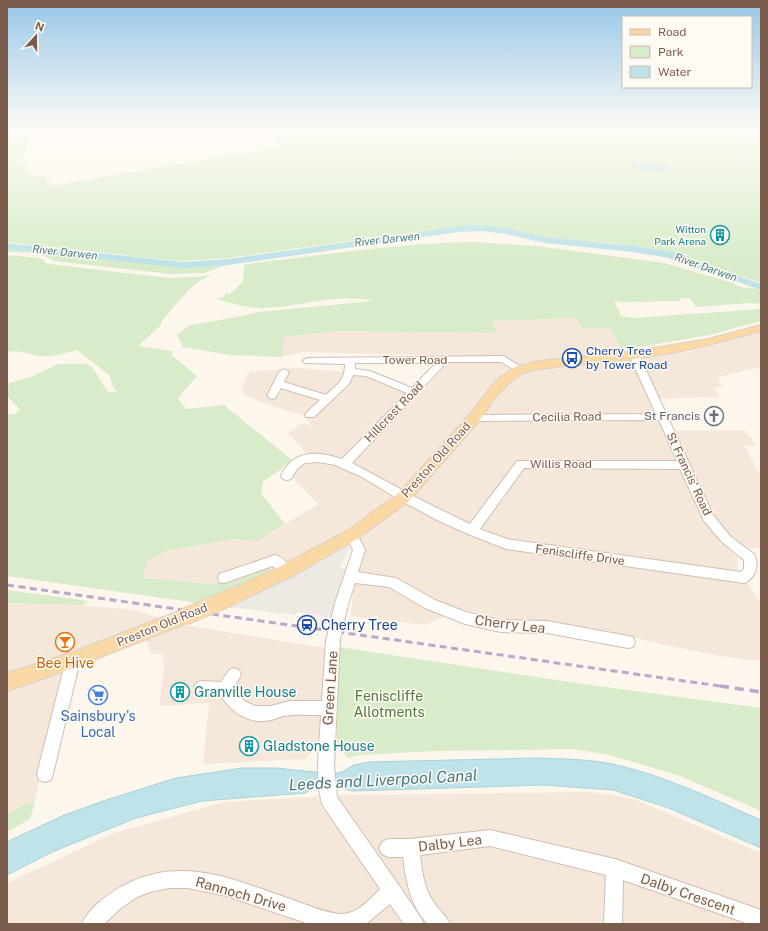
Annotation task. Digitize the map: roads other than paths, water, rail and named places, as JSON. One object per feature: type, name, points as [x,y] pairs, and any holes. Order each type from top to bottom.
[{"type":"main road","name":"Preston Old Road","points":[[7,682],[73,660],[234,596],[287,571],[352,535],[404,497],[474,418],[494,391],[506,379],[519,370],[538,365],[634,355],[709,342],[761,328]]},
{"type":"street","name":"St Francis' Road","points":[[634,355],[708,518],[727,540],[750,558]]},
{"type":"street","name":"Tower Road","points":[[308,361],[504,359],[519,370]]},
{"type":"street","points":[[310,415],[346,382],[350,372],[350,360]]},
{"type":"street","name":"Hillcrest Road","points":[[344,464],[444,360]]},
{"type":"street","points":[[272,396],[284,372]]},
{"type":"street","points":[[350,372],[367,373],[413,392]]},
{"type":"street","points":[[279,384],[290,386],[328,399]]},
{"type":"street","name":"Cecilia Road","points":[[474,418],[661,417]]},
{"type":"street","name":"Feniscliffe Drive","points":[[287,476],[290,468],[302,459],[324,459],[344,464],[372,478],[404,497],[472,531],[506,544],[744,578],[750,570],[750,558]]},
{"type":"street","name":"Willis Road","points":[[472,531],[521,464],[684,465]]},
{"type":"street","name":"Green Lane","points":[[352,535],[359,550],[352,577],[341,606],[333,640],[327,758],[327,794],[329,800],[392,890]]},
{"type":"street","points":[[224,578],[275,560],[287,571]]},
{"type":"street","name":"Cherry Lea","points":[[352,577],[391,582],[430,604],[465,618],[502,626],[547,628],[628,642]]},
{"type":"street","points":[[45,774],[73,660]]},
{"type":"street","points":[[225,689],[234,675]]},
{"type":"street","points":[[201,688],[225,689],[239,707],[250,712],[261,714],[289,709],[329,708]]},
{"type":"street","name":"Dalby Lea","points":[[388,848],[410,848],[490,838]]},
{"type":"street","name":"Dalby Crescent","points":[[490,838],[615,868],[761,919]]},
{"type":"street","name":"Dalby Lea","points":[[410,848],[417,891],[430,915],[441,924]]},
{"type":"street","points":[[613,924],[615,868]]},
{"type":"street","name":"Rannoch Drive","points":[[91,924],[110,906],[130,891],[158,881],[194,879],[216,884],[317,920],[343,923],[357,918],[372,909],[392,890]]},
{"type":"street","points":[[392,890],[415,924]]},
{"type":"water","name":"Leeds and Liverpool Canal","points":[[537,758],[607,763],[627,767],[686,787],[761,820],[761,848],[666,807],[613,790],[544,785],[352,791],[340,788],[322,787],[305,793],[202,801],[136,818],[52,852],[7,875],[7,842],[62,816],[103,801],[176,778],[242,768],[277,768],[332,774],[342,772],[354,765],[369,762]]},
{"type":"waterway","name":"River Darwen","points":[[7,246],[182,265],[228,262],[459,229],[482,228],[506,231],[545,240],[633,249],[671,255],[761,287]]},
{"type":"railway","points":[[7,585],[722,686]]},
{"type":"railway","points":[[722,686],[727,687]]},
{"type":"railway","points":[[722,686],[761,692]]},
{"type":"place","name":"Witton Park Arena","points":[[720,235]]},
{"type":"place","name":"Cherry Tree by Tower Road","points":[[572,358]]},
{"type":"place","name":"St Francis","points":[[714,416]]},
{"type":"place","name":"Cherry Tree","points":[[307,625]]},
{"type":"place","name":"Bee Hive","points":[[65,642]]},
{"type":"place","name":"Granville House","points":[[180,692]]},
{"type":"place","name":"Sainsbury's Local","points":[[98,695]]},
{"type":"place","name":"Gladstone House","points":[[249,746]]},
{"type":"park label","name":"Feniscliffe Allotments","points":[[389,704]]}]
